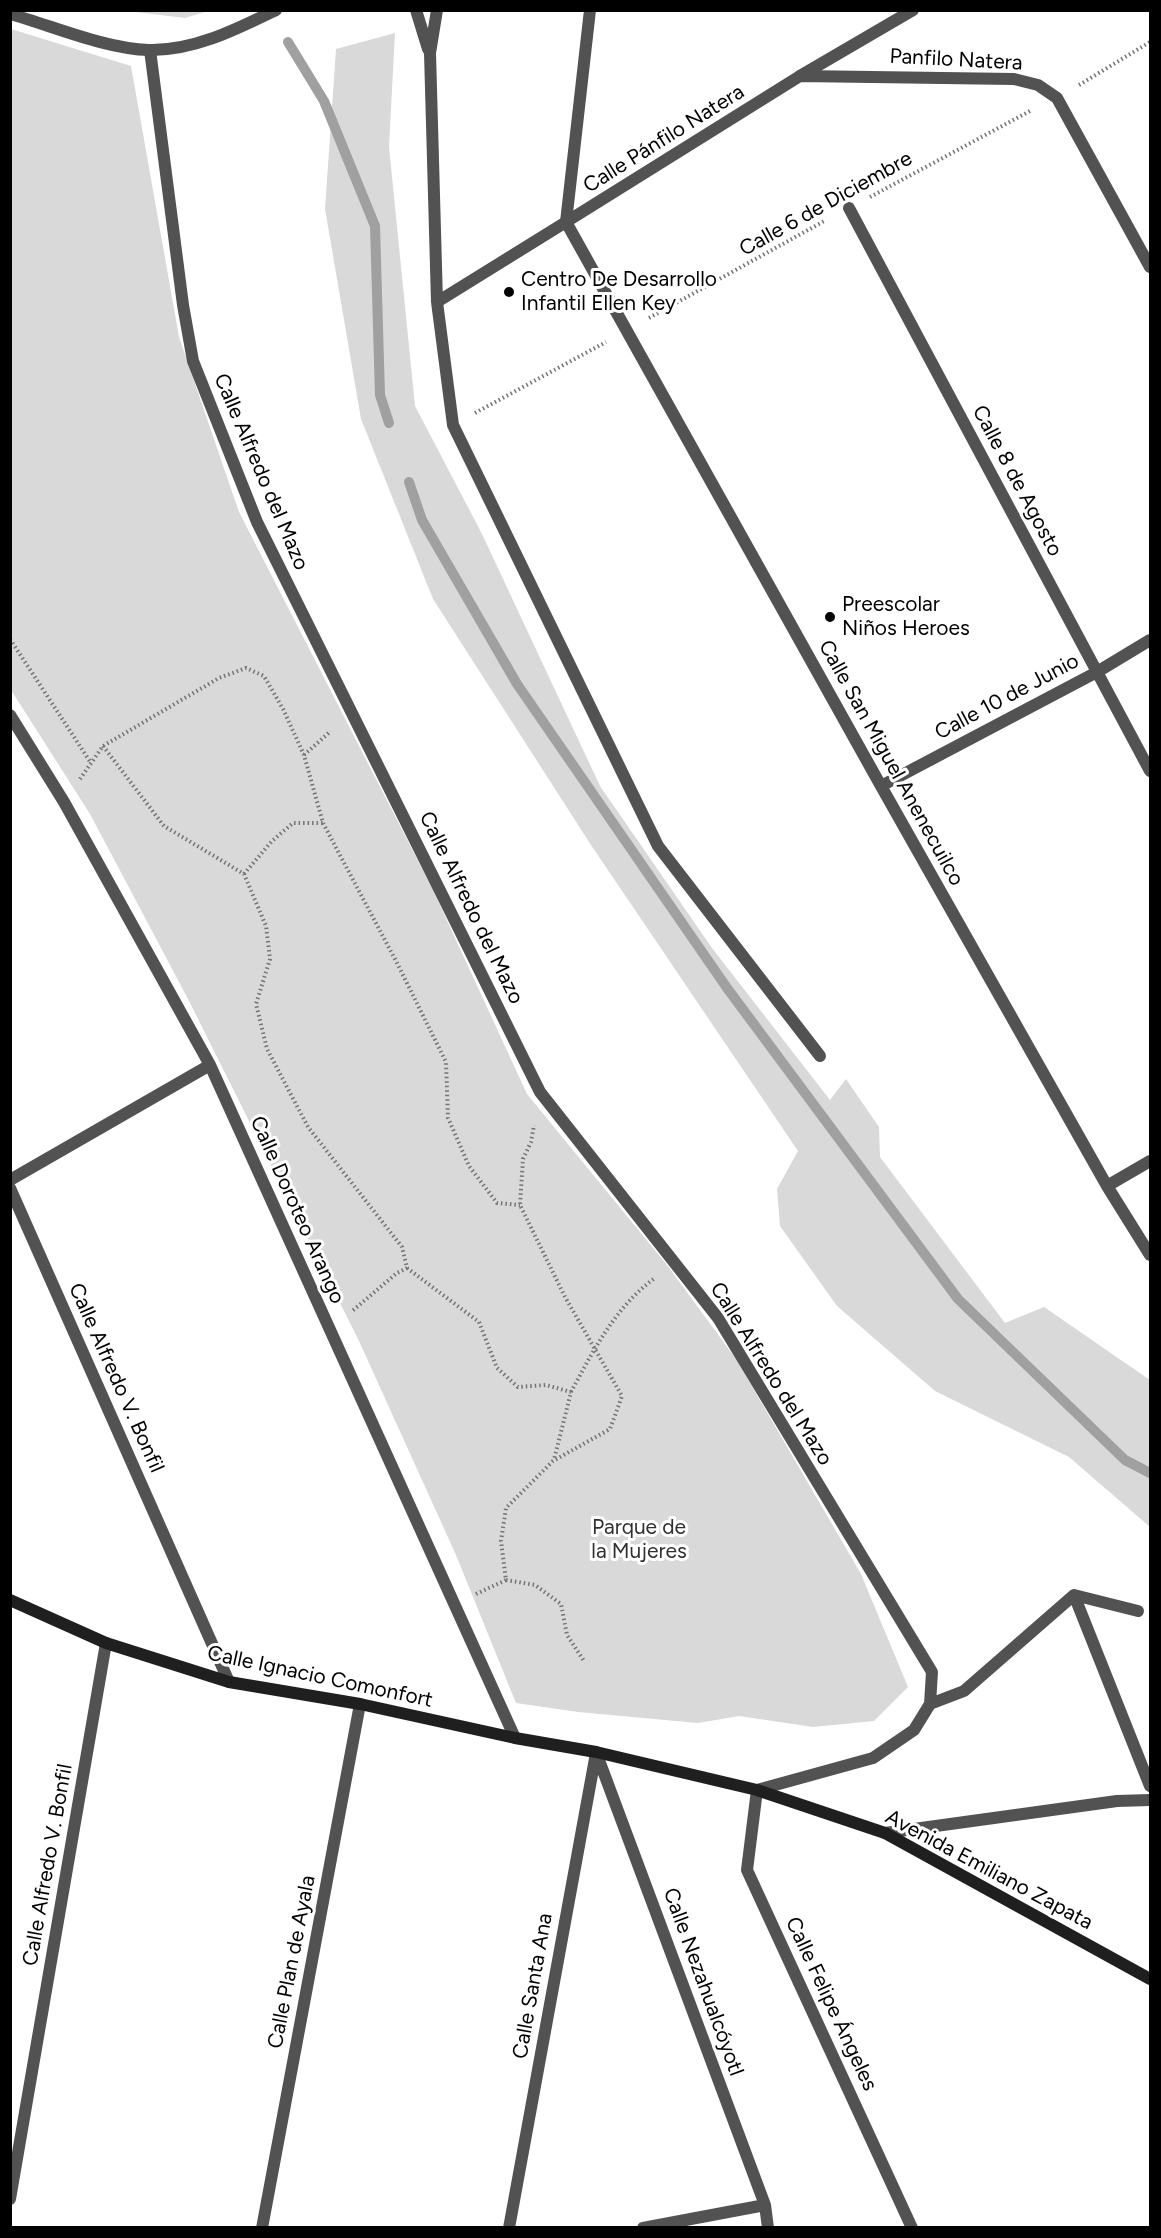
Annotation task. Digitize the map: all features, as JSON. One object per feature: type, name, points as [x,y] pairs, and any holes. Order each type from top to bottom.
[{"type":"main road","name":"Calle Ignacio Comonfort","points":[[10,1600],[106,1643],[229,1682],[360,1704],[515,1738],[596,1752]]},
{"type":"main road","name":"Avenida Emiliano Zapata","points":[[596,1752],[757,1790],[885,1833],[1150,1979]]},
{"type":"street","points":[[10,14],[112,44],[150,50],[198,44],[245,27],[276,10]]},
{"type":"street","points":[[416,10],[430,52]]},
{"type":"street","points":[[436,10],[430,52],[437,302],[453,425],[658,846],[820,1056]]},
{"type":"street","points":[[566,222],[590,10]]},
{"type":"street","name":"Calle Pánfilo Natera","points":[[437,302],[800,76],[912,10]]},
{"type":"street","name":"Calle Alfredo del Mazo","points":[[150,50],[183,305],[193,361],[257,522],[540,1092],[718,1318],[932,1672],[930,1704]]},
{"type":"street","name":"Panfilo Natera","points":[[800,76],[1014,79],[1038,85],[1057,98]]},
{"type":"street","points":[[1057,98],[1150,267]]},
{"type":"street","name":"Calle 8 de Agosto","points":[[849,208],[1150,771]]},
{"type":"street","name":"Calle San Miguel Anenecuilco","points":[[566,222],[1107,1186],[1150,1255]]},
{"type":"street","name":"Calle 10 de Junio","points":[[881,786],[1097,672],[1150,640]]},
{"type":"street","name":"Calle Doroteo Arango","points":[[10,715],[64,802],[210,1065],[515,1738]]},
{"type":"street","points":[[10,1180],[210,1065]]},
{"type":"street","points":[[1107,1186],[1150,1161]]},
{"type":"street","name":"Calle Alfredo V. Bonfil","points":[[10,1188],[229,1682]]},
{"type":"street","points":[[757,1790],[873,1758],[914,1730],[930,1704],[964,1691],[1074,1595]]},
{"type":"street","points":[[1074,1595],[1138,1611]]},
{"type":"street","points":[[1074,1595],[1150,1786]]},
{"type":"street","name":"Calle Alfredo V. Bonfil","points":[[10,2199],[106,1643]]},
{"type":"street","name":"Calle Plan de Ayala","points":[[262,2228],[360,1704]]},
{"type":"street","name":"Calle Nezahualcóyotl","points":[[596,1752],[765,2205],[768,2228]]},
{"type":"street","name":"Calle Santa Ana","points":[[509,2228],[596,1752]]},
{"type":"street","name":"Calle Felipe Ángeles","points":[[757,1790],[747,1870],[912,2228]]},
{"type":"street","points":[[885,1833],[1117,1801],[1150,1800]]},
{"type":"street","points":[[642,2228],[765,2205]]},
{"type":"path","name":"Calle 6 de Diciembre","points":[[453,425],[849,208],[1057,98],[1150,42]]},
{"type":"path","points":[[10,639],[91,763]]},
{"type":"path","points":[[64,802],[103,746],[219,678],[246,668],[264,676],[283,709],[304,755],[323,823],[446,1062],[448,1118],[469,1166],[497,1203],[520,1205]]},
{"type":"path","points":[[304,755],[331,731]]},
{"type":"path","points":[[103,746],[164,826],[244,874],[266,926],[270,959],[256,1004],[267,1049],[308,1127],[402,1246],[406,1268],[479,1322],[497,1368],[518,1388],[546,1384],[571,1392]]},
{"type":"path","points":[[244,874],[272,841],[293,823],[323,823]]},
{"type":"path","points":[[506,1580],[501,1541],[506,1508],[553,1461],[610,1429],[622,1396],[565,1297],[520,1205],[523,1159],[531,1142],[540,1092]]},
{"type":"path","points":[[329,1329],[406,1268]]},
{"type":"path","points":[[553,1461],[571,1392],[594,1348],[628,1302],[653,1278],[678,1268]]},
{"type":"path","points":[[454,1606],[506,1580],[535,1585],[561,1604],[567,1635],[584,1661]]},
{"type":"green space","points":[[127,11],[208,11],[185,18]]},
{"type":"green space","name":"Parque de la Mujeres","points":[[11,29],[131,66],[179,337],[239,512],[433,890],[527,1094],[667,1265],[736,1359],[861,1574],[908,1687],[874,1721],[813,1727],[739,1716],[698,1723],[578,1712],[516,1703],[456,1555],[359,1341],[188,999],[90,814],[11,690]]},
{"type":"green space","points":[[395,33],[389,147],[415,406],[482,534],[600,786],[712,948],[830,1100],[846,1079],[879,1127],[880,1157],[1005,1323],[1044,1307],[1150,1380],[1150,1527],[1069,1457],[935,1391],[837,1306],[780,1226],[777,1189],[798,1151],[591,845],[433,599],[361,419],[325,209],[336,49]]},
{"type":"waterway","points":[[288,42],[324,101],[375,226],[380,395],[389,423]]},
{"type":"waterway","points":[[409,482],[422,520],[517,684],[727,988],[958,1299],[1125,1460],[1150,1473]]},
{"type":"place","name":"Centro De Desarrollo Infantil Ellen Key","points":[[509,292]]},
{"type":"place","name":"Preescolar Niños Heroes","points":[[830,617]]}]
